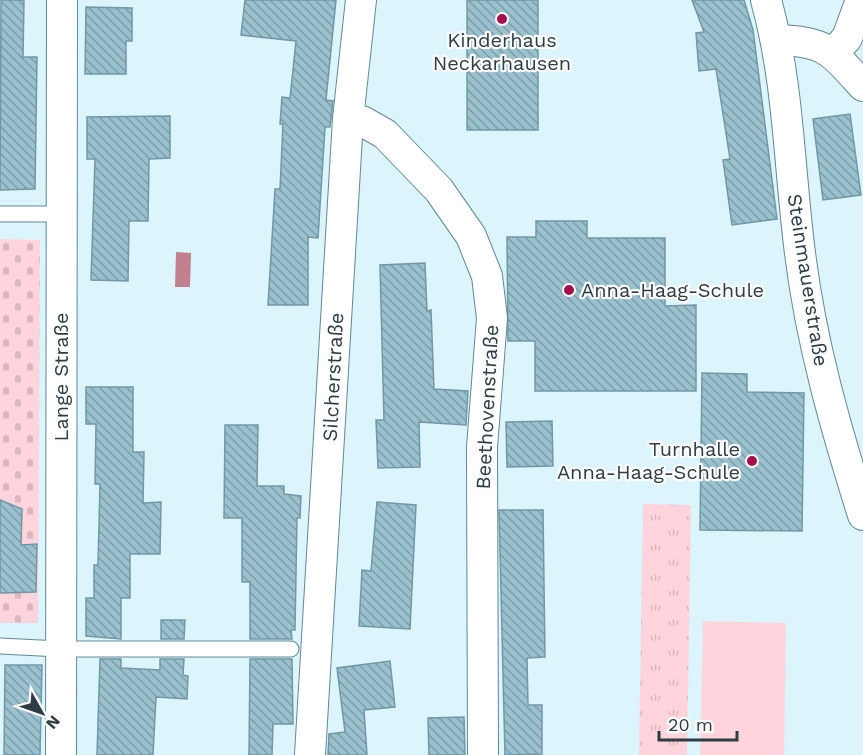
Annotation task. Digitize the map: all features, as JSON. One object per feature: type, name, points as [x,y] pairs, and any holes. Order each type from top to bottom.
[{"type":"street","name":"Lange Straße","points":[[61,755],[62,0]]},
{"type":"street","name":"Silcherstraße","points":[[310,755],[348,119],[361,0]]},
{"type":"street","name":"Steinmauerstraße","points":[[766,0],[782,67],[800,256],[815,348],[863,515]]},
{"type":"street","points":[[833,53],[847,38],[861,0]]},
{"type":"street","points":[[777,40],[806,40],[833,53],[863,86]]},
{"type":"street","name":"Beethovenstraße","points":[[348,119],[362,121],[386,134],[439,190],[471,236],[487,276],[492,318],[482,447],[483,755]]},
{"type":"lane","points":[[0,214],[60,214]]},
{"type":"lane","points":[[0,646],[60,649],[291,649]]},
{"type":"green space","points":[[0,239],[40,240],[38,623],[0,623]]},
{"type":"green space","points":[[643,504],[691,505],[687,755],[639,755]]},
{"type":"green space","points":[[703,621],[786,623],[784,755],[700,755]]},
{"type":"shaded area","points":[[176,252],[191,253],[190,287],[175,287]]},
{"type":"building","points":[[1,0],[24,0],[23,57],[37,57],[35,189],[0,190]]},
{"type":"building","points":[[245,0],[336,0],[326,100],[333,101],[330,127],[325,127],[318,238],[308,237],[308,305],[268,305],[275,189],[280,189],[282,97],[290,98],[296,41],[241,35]]},
{"type":"building","points":[[467,0],[538,0],[538,130],[467,130]]},
{"type":"building","points":[[692,0],[744,0],[753,30],[777,219],[732,225],[723,160],[730,159],[716,69],[699,71],[696,33],[704,32]]},
{"type":"building","points":[[86,7],[132,8],[132,41],[126,41],[126,74],[85,74]]},
{"type":"building","points":[[850,114],[861,195],[823,200],[813,119]]},
{"type":"building","points":[[170,116],[170,158],[149,159],[148,221],[129,221],[128,281],[91,280],[95,159],[87,159],[87,117]]},
{"type":"building","points":[[536,221],[587,221],[587,238],[665,238],[665,306],[696,305],[696,391],[535,391],[535,341],[508,341],[507,237],[536,237]]},
{"type":"building","points":[[425,263],[427,311],[431,310],[434,389],[468,391],[466,425],[419,422],[420,467],[378,468],[376,420],[384,420],[380,265]]},
{"type":"building","name":"Turnhalle Anna-Haag-Schule","points":[[702,373],[747,374],[747,392],[804,393],[802,531],[700,530]]},
{"type":"building","points":[[86,387],[133,387],[133,452],[144,452],[143,503],[161,502],[160,554],[130,554],[130,598],[121,598],[121,639],[86,636],[86,598],[94,598],[94,565],[98,565],[100,484],[95,484],[96,424],[86,424]]},
{"type":"building","points":[[552,421],[553,466],[507,467],[506,422]]},
{"type":"building","points":[[225,425],[258,425],[257,486],[284,486],[284,494],[301,496],[300,518],[297,518],[295,630],[291,630],[292,639],[250,639],[250,582],[242,582],[242,518],[224,518]]},
{"type":"building","points":[[0,500],[22,509],[21,545],[37,544],[36,592],[0,593]]},
{"type":"building","points":[[377,502],[416,505],[410,629],[359,626],[362,570],[371,571]]},
{"type":"building","points":[[499,510],[543,510],[545,657],[527,658],[528,705],[542,705],[542,754],[505,755]]},
{"type":"building","points":[[161,620],[185,620],[184,639],[161,639]]},
{"type":"building","points":[[100,659],[121,659],[121,668],[160,670],[160,659],[184,659],[183,675],[188,676],[187,699],[156,697],[153,755],[97,755]]},
{"type":"building","points":[[250,659],[292,659],[293,724],[273,724],[272,755],[249,755]]},
{"type":"building","points":[[390,661],[395,707],[364,710],[367,755],[328,755],[329,734],[345,732],[337,668]]},
{"type":"building","points":[[5,665],[42,665],[40,755],[4,755]]},
{"type":"building","points":[[464,717],[465,755],[429,755],[428,718]]},
{"type":"place","name":"Kinderhaus Neckarhausen","points":[[502,19]]},
{"type":"place","name":"Anna-Haag-Schule","points":[[569,290]]},
{"type":"place","name":"Turnhalle Anna-Haag-Schule","points":[[752,461]]}]
